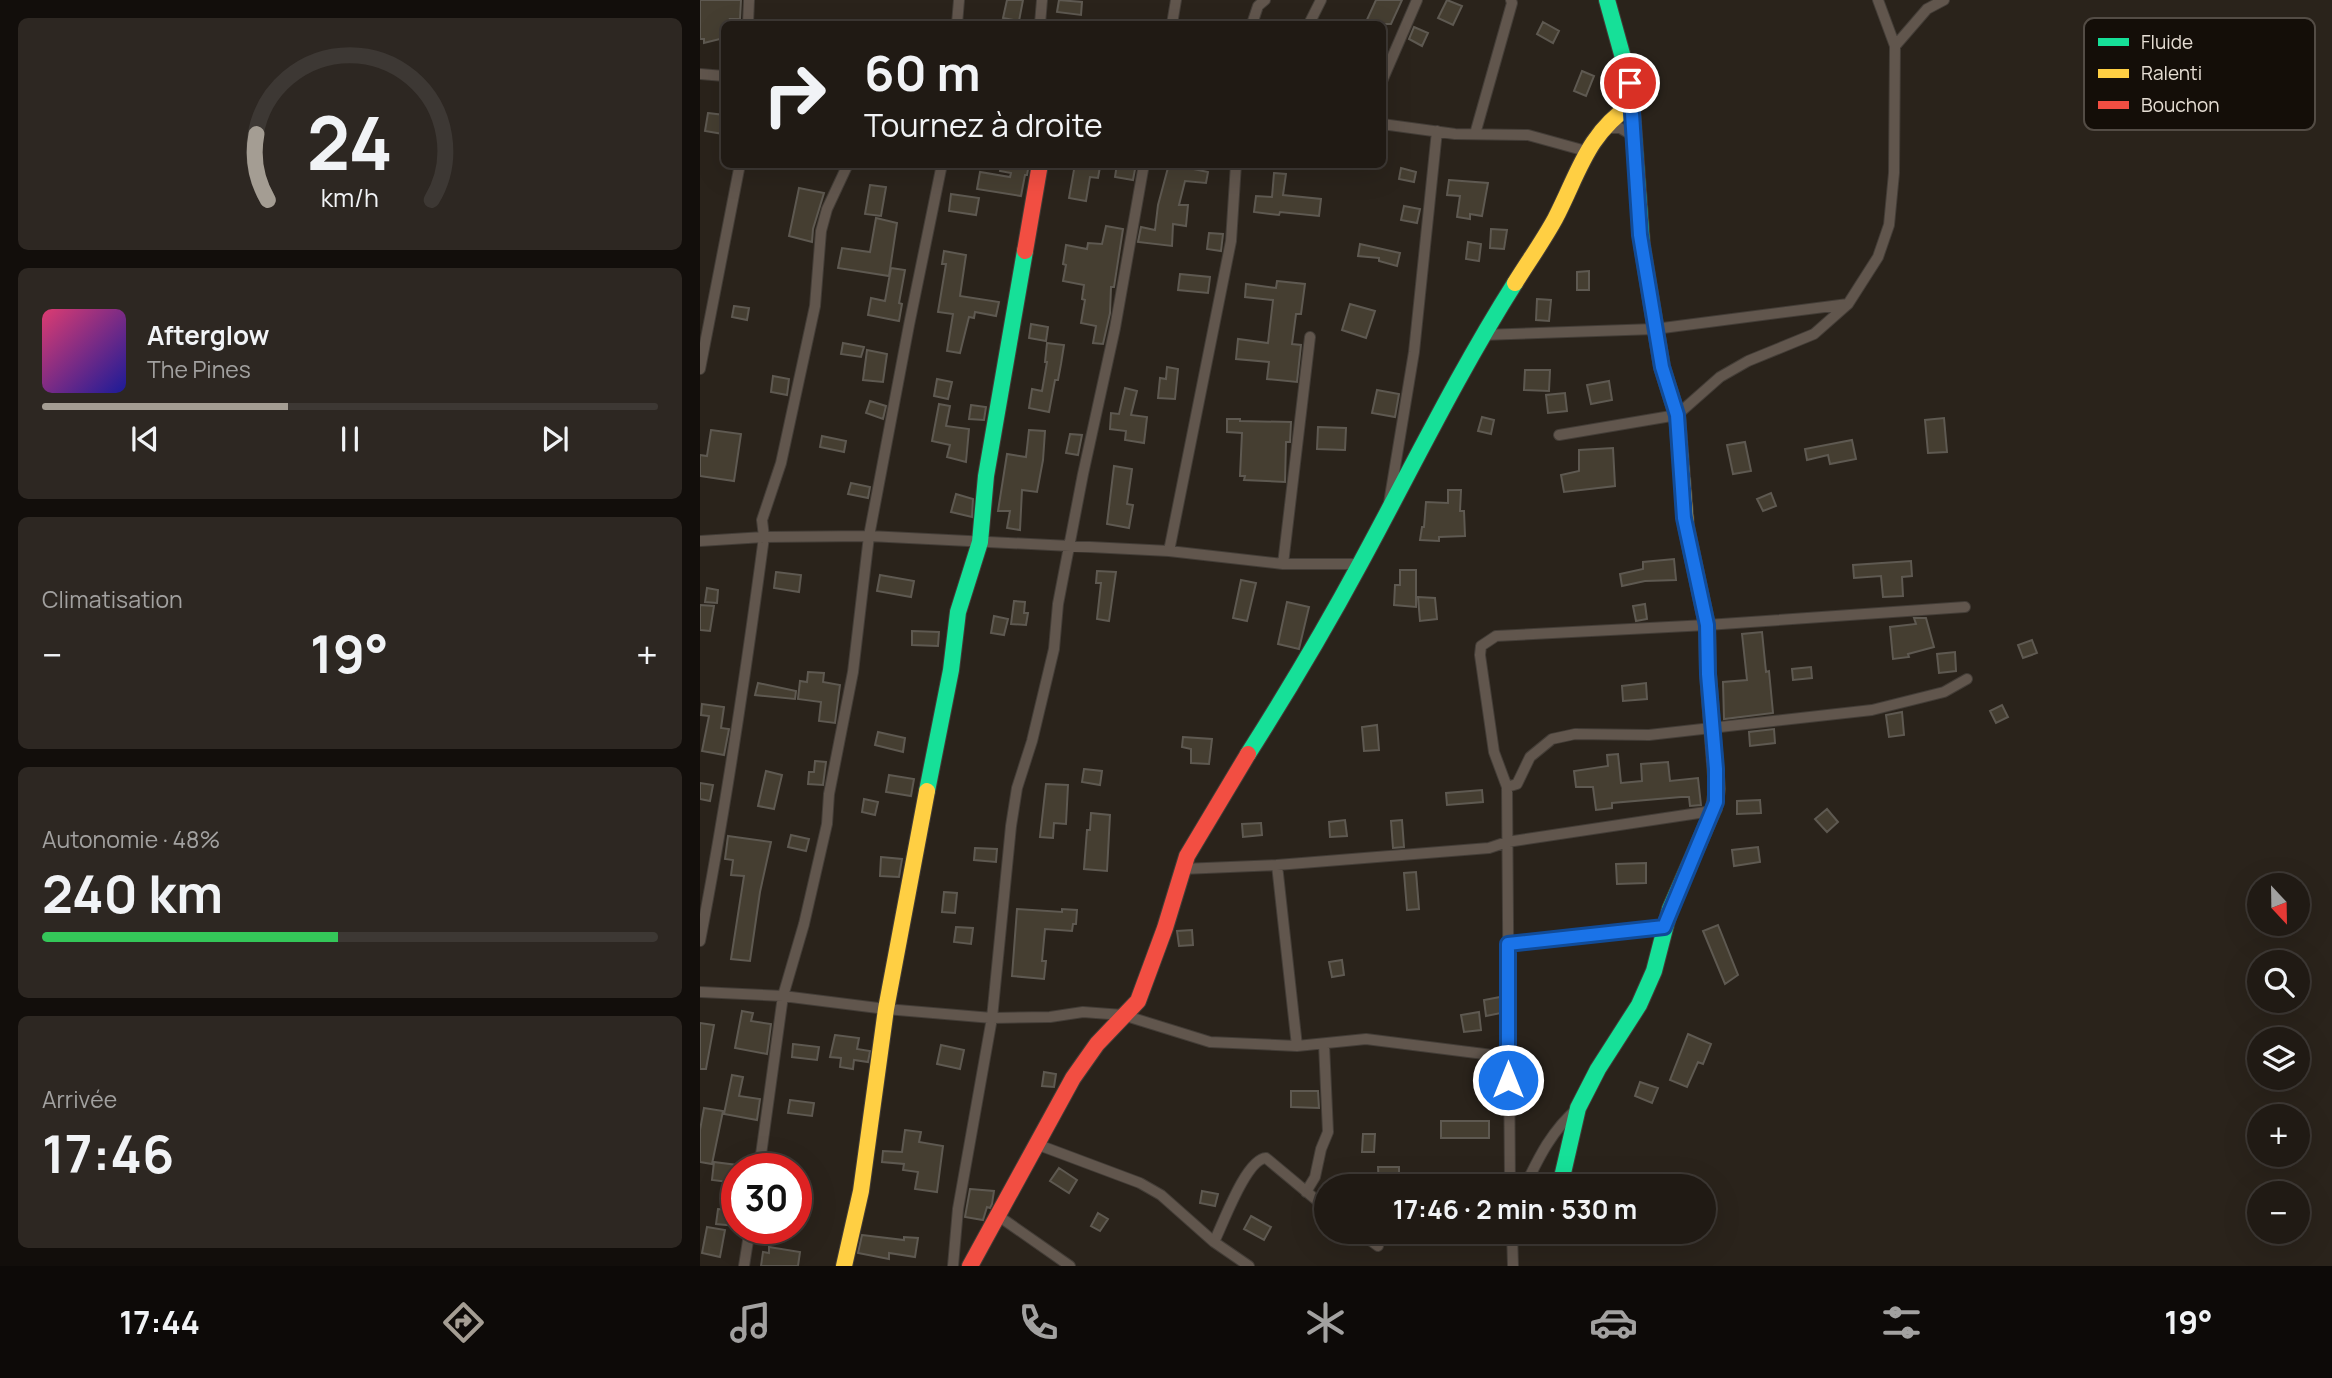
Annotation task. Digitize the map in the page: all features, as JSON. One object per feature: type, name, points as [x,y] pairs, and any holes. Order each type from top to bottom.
[{"type":"street","points":[[748,21],[749,0]]},
{"type":"street","points":[[957,21],[959,0]]},
{"type":"street","points":[[1040,21],[1042,0]]},
{"type":"street","points":[[1172,21],[1176,0]]},
{"type":"street","points":[[1253,21],[1258,6],[1265,0]]},
{"type":"street","points":[[1310,21],[1321,0]]},
{"type":"street","points":[[1386,72],[1417,0]]},
{"type":"street","points":[[1475,134],[1511,0]]},
{"type":"street","points":[[1563,1174],[1578,1108],[1598,1069],[1639,1005],[1654,971],[1664,927],[1713,811],[1717,789],[1707,625],[1684,518],[1677,415],[1662,367],[1640,235],[1632,104],[1626,64],[1607,0]]},
{"type":"street","points":[[1559,435],[1677,415],[1720,377],[1748,361],[1814,334],[1848,303],[1878,257],[1889,225],[1894,173],[1895,46],[1878,0]]},
{"type":"street","points":[[1895,46],[1927,9],[1944,0]]},
{"type":"street","points":[[700,74],[721,76]]},
{"type":"street","points":[[970,1266],[1073,1078],[1097,1044],[1138,1001],[1165,928],[1182,869],[1196,839],[1286,695],[1360,564],[1482,335],[1555,219],[1586,151],[1617,114],[1632,104]]},
{"type":"street","points":[[1386,125],[1475,134],[1528,135],[1586,151]]},
{"type":"street","points":[[1605,128],[1620,128],[1632,135]]},
{"type":"street","points":[[1387,513],[1414,352],[1437,131]]},
{"type":"street","points":[[700,369],[739,168]]},
{"type":"street","points":[[700,941],[744,679],[764,537],[762,520],[781,463],[815,306],[821,231],[827,209],[846,168]]},
{"type":"street","points":[[761,1153],[783,996],[804,924],[827,824],[830,794],[853,672],[869,536],[941,168]]},
{"type":"street","points":[[844,1266],[861,1191],[886,1009],[951,670],[958,612],[980,542],[986,476],[1039,168]]},
{"type":"street","points":[[953,1266],[958,1209],[992,1018],[1015,801],[1052,656],[1058,604],[1115,328],[1143,168]]},
{"type":"street","points":[[1169,551],[1231,241],[1236,168]]},
{"type":"street","points":[[1482,335],[1655,329],[1848,303]]},
{"type":"street","points":[[1283,564],[1310,337]]},
{"type":"street","points":[[700,541],[764,537],[869,536],[1169,551],[1283,564],[1360,564]]},
{"type":"street","points":[[1510,1174],[1507,787],[1494,752],[1481,646],[1496,636],[1965,607]]},
{"type":"street","points":[[1507,787],[1517,784],[1530,757],[1552,740],[1575,734],[1649,735],[1872,710],[1944,692],[1967,679]]},
{"type":"street","points":[[1182,869],[1277,865],[1489,848],[1507,842],[1713,811]]},
{"type":"street","points":[[1277,865],[1297,1046]]},
{"type":"street","points":[[1508,944],[1664,927]]},
{"type":"street","points":[[700,992],[783,996],[886,1009],[992,1018],[1050,1017],[1083,1012],[1124,1015],[1210,1042],[1297,1046],[1366,1039],[1508,1057]]},
{"type":"street","points":[[1306,1192],[1315,1177],[1328,1132],[1324,1044]]},
{"type":"street","points":[[1531,1174],[1544,1148],[1578,1108]]},
{"type":"street","points":[[1036,1144],[1140,1183],[1161,1195],[1213,1242],[1249,1266]]},
{"type":"street","points":[[1213,1242],[1246,1174],[1262,1158],[1266,1158],[1314,1198]]},
{"type":"street","points":[[997,1215],[1070,1266]]},
{"type":"street","points":[[744,1266],[747,1244]]},
{"type":"street","points":[[1512,1244],[1513,1266]]},
{"type":"building","points":[[700,0],[741,0],[740,19],[721,21],[721,39],[704,43],[704,39],[700,39]]},
{"type":"building","points":[[1007,0],[1023,0],[1019,21],[1003,18]]},
{"type":"building","points":[[1059,0],[1082,2],[1081,15],[1057,12]]},
{"type":"building","points":[[1376,0],[1402,0],[1391,24],[1386,24],[1386,21],[1366,21]]},
{"type":"building","points":[[1447,0],[1462,6],[1453,25],[1438,18]]},
{"type":"building","points":[[1543,22],[1559,31],[1553,43],[1537,34]]},
{"type":"building","points":[[1414,27],[1428,33],[1422,46],[1409,39]]},
{"type":"building","points":[[1582,71],[1594,76],[1586,96],[1574,91]]},
{"type":"building","points":[[708,113],[721,115],[721,134],[705,131]]},
{"type":"building","points":[[1000,168],[1028,168],[1021,196],[977,189],[980,172],[1010,177],[1011,173],[1000,171]]},
{"type":"building","points":[[1074,168],[1100,168],[1098,178],[1090,177],[1086,201],[1069,198]]},
{"type":"building","points":[[1116,168],[1135,168],[1133,180],[1115,177]]},
{"type":"building","points":[[1168,168],[1208,172],[1206,183],[1185,181],[1179,205],[1188,205],[1186,226],[1173,224],[1172,246],[1138,242],[1141,227],[1155,230],[1158,205]]},
{"type":"building","points":[[1401,168],[1416,172],[1414,182],[1399,179]]},
{"type":"building","points":[[1274,173],[1286,174],[1283,195],[1321,199],[1319,216],[1254,212],[1256,196],[1272,197]]},
{"type":"building","points":[[1449,180],[1488,183],[1482,216],[1470,214],[1470,219],[1457,217],[1460,196],[1447,195]]},
{"type":"building","points":[[870,185],[886,187],[881,216],[865,214]]},
{"type":"building","points":[[799,188],[824,193],[813,229],[812,242],[789,236]]},
{"type":"building","points":[[951,194],[979,198],[976,215],[949,211]]},
{"type":"building","points":[[1404,206],[1420,209],[1417,223],[1401,220]]},
{"type":"building","points":[[876,218],[897,223],[889,276],[838,268],[842,248],[870,252]]},
{"type":"building","points":[[1106,226],[1123,229],[1103,344],[1093,343],[1096,326],[1081,323],[1085,300],[1082,299],[1084,285],[1063,281],[1066,265],[1063,264],[1066,245],[1087,249],[1088,243],[1102,244]]},
{"type":"building","points":[[1491,229],[1507,230],[1504,249],[1490,248]]},
{"type":"building","points":[[1209,233],[1223,234],[1221,251],[1207,249]]},
{"type":"building","points":[[1468,242],[1481,244],[1479,261],[1466,259]]},
{"type":"building","points":[[1360,244],[1400,253],[1397,266],[1379,261],[1379,258],[1358,256]]},
{"type":"building","points":[[944,251],[966,255],[960,296],[999,302],[996,316],[975,312],[974,318],[969,317],[960,353],[947,351],[953,314],[938,312],[946,264],[942,264]]},
{"type":"building","points":[[891,268],[905,270],[899,303],[902,304],[899,321],[868,315],[871,298],[885,301]]},
{"type":"building","points":[[1589,271],[1589,290],[1577,290],[1577,272]]},
{"type":"building","points":[[1180,274],[1210,277],[1208,293],[1178,290]]},
{"type":"building","points":[[1277,281],[1305,284],[1301,314],[1296,314],[1292,344],[1301,345],[1297,382],[1267,379],[1269,362],[1236,359],[1238,339],[1268,343],[1273,300],[1245,297],[1246,284],[1276,288]]},
{"type":"building","points":[[1537,299],[1551,300],[1549,321],[1536,320]]},
{"type":"building","points":[[1350,304],[1375,311],[1366,338],[1342,330]]},
{"type":"building","points":[[734,306],[749,308],[747,320],[732,317]]},
{"type":"building","points":[[1031,324],[1048,327],[1046,341],[1029,338]]},
{"type":"building","points":[[843,343],[864,347],[861,357],[841,354]]},
{"type":"building","points":[[1047,343],[1064,345],[1049,412],[1029,408],[1032,389],[1042,391]]},
{"type":"building","points":[[867,350],[887,354],[883,382],[863,380]]},
{"type":"building","points":[[1167,367],[1178,369],[1175,399],[1158,398],[1160,378],[1166,379]]},
{"type":"building","points":[[1525,370],[1550,370],[1549,391],[1524,390]]},
{"type":"building","points":[[773,376],[789,379],[787,395],[771,392]]},
{"type":"building","points":[[937,379],[952,382],[948,399],[934,396]]},
{"type":"building","points":[[1609,381],[1612,400],[1591,404],[1587,385]]},
{"type":"building","points":[[1125,388],[1137,391],[1131,415],[1147,417],[1144,443],[1125,440],[1126,431],[1110,429],[1111,413],[1119,414]]},
{"type":"building","points":[[1377,390],[1399,394],[1395,417],[1372,413]]},
{"type":"building","points":[[1565,393],[1567,411],[1548,413],[1546,395]]},
{"type":"building","points":[[870,401],[886,406],[883,419],[866,413]]},
{"type":"building","points":[[939,404],[950,406],[946,426],[969,429],[966,462],[947,457],[950,445],[932,441]]},
{"type":"building","points":[[971,405],[986,407],[984,420],[969,419]]},
{"type":"building","points":[[1482,417],[1494,420],[1491,434],[1478,431]]},
{"type":"building","points":[[1944,418],[1947,452],[1928,453],[1925,420]]},
{"type":"building","points":[[1227,419],[1291,422],[1290,442],[1286,442],[1285,482],[1244,480],[1245,476],[1240,476],[1242,433],[1227,432]]},
{"type":"building","points":[[1318,427],[1346,428],[1345,450],[1317,449]]},
{"type":"building","points":[[711,430],[741,434],[734,481],[700,476],[700,455],[707,456]]},
{"type":"building","points":[[1029,430],[1045,431],[1037,492],[1022,490],[1020,530],[1007,528],[1010,511],[998,511],[1007,454],[1026,457]]},
{"type":"building","points":[[1070,434],[1082,435],[1078,455],[1066,453]]},
{"type":"building","points":[[822,436],[846,441],[844,452],[820,447]]},
{"type":"building","points":[[1852,440],[1856,459],[1830,464],[1828,455],[1807,460],[1805,449]]},
{"type":"building","points":[[1745,442],[1751,471],[1733,474],[1727,445]]},
{"type":"building","points":[[1613,448],[1615,486],[1564,492],[1561,475],[1579,471],[1579,450]]},
{"type":"building","points":[[1114,466],[1132,469],[1127,504],[1133,505],[1129,528],[1107,524]]},
{"type":"building","points":[[851,483],[870,487],[868,498],[848,494]]},
{"type":"building","points":[[1448,490],[1461,490],[1460,511],[1464,511],[1465,536],[1439,537],[1439,541],[1420,540],[1426,502],[1448,503]]},
{"type":"building","points":[[1771,493],[1776,506],[1763,511],[1757,499]]},
{"type":"building","points":[[956,494],[973,499],[972,517],[951,512]]},
{"type":"building","points":[[1674,559],[1676,580],[1645,581],[1622,586],[1620,574],[1643,569],[1643,562]]},
{"type":"building","points":[[1911,561],[1912,576],[1902,577],[1903,596],[1883,597],[1881,576],[1854,578],[1853,565]]},
{"type":"building","points":[[1400,570],[1416,570],[1416,607],[1394,605],[1395,585],[1400,585]]},
{"type":"building","points":[[1097,571],[1116,572],[1109,621],[1097,619],[1101,583],[1096,583]]},
{"type":"building","points":[[776,572],[801,575],[799,592],[774,588]]},
{"type":"building","points":[[880,575],[914,581],[911,597],[877,591]]},
{"type":"building","points":[[1241,580],[1256,583],[1247,621],[1233,618]]},
{"type":"building","points":[[707,588],[718,590],[717,603],[705,602]]},
{"type":"building","points":[[1418,597],[1435,598],[1437,619],[1420,621]]},
{"type":"building","points":[[1014,601],[1025,602],[1024,613],[1028,613],[1026,625],[1011,624]]},
{"type":"building","points":[[1287,602],[1309,607],[1299,649],[1278,644]]},
{"type":"building","points":[[1645,604],[1647,619],[1636,621],[1633,606]]},
{"type":"building","points":[[700,605],[714,606],[710,631],[700,630]]},
{"type":"building","points":[[994,616],[1008,619],[1004,635],[991,633]]},
{"type":"building","points":[[1914,618],[1926,618],[1934,647],[1908,654],[1909,657],[1893,659],[1890,627],[1916,624]]},
{"type":"building","points":[[912,631],[939,632],[938,646],[912,645]]},
{"type":"building","points":[[1762,632],[1773,713],[1724,719],[1723,682],[1747,680],[1742,634]]},
{"type":"building","points":[[2032,640],[2037,653],[2023,658],[2018,645]]},
{"type":"building","points":[[1955,652],[1956,671],[1939,673],[1937,654]]},
{"type":"building","points":[[1811,667],[1812,678],[1793,680],[1792,669]]},
{"type":"building","points":[[808,672],[824,673],[823,682],[840,685],[835,723],[819,721],[821,702],[798,699],[800,681],[807,682]]},
{"type":"building","points":[[758,683],[796,691],[795,699],[755,695]]},
{"type":"building","points":[[1646,683],[1647,699],[1623,701],[1622,686]]},
{"type":"building","points":[[702,704],[724,707],[721,728],[729,729],[724,755],[702,751],[709,716],[701,715]]},
{"type":"building","points":[[2002,705],[2008,717],[1996,723],[1990,711]]},
{"type":"building","points":[[1902,712],[1904,735],[1889,737],[1886,715]]},
{"type":"building","points":[[1377,725],[1379,750],[1364,751],[1362,727]]},
{"type":"building","points":[[1774,729],[1775,743],[1750,746],[1749,732]]},
{"type":"building","points":[[878,732],[905,738],[903,752],[875,745]]},
{"type":"building","points":[[1183,737],[1212,739],[1209,764],[1191,763],[1191,749],[1182,747]]},
{"type":"building","points":[[1618,754],[1621,783],[1642,781],[1641,764],[1668,762],[1670,781],[1698,778],[1701,805],[1690,806],[1689,797],[1681,797],[1612,803],[1612,808],[1596,810],[1593,787],[1576,787],[1574,771],[1608,766],[1607,755]]},
{"type":"building","points":[[815,761],[826,762],[823,785],[808,784],[809,772],[814,772]]},
{"type":"building","points":[[1084,769],[1102,771],[1100,785],[1082,782]]},
{"type":"building","points":[[766,771],[782,775],[774,809],[758,806]]},
{"type":"building","points":[[889,775],[914,779],[911,796],[886,792]]},
{"type":"building","points":[[700,783],[713,785],[710,801],[700,799]]},
{"type":"building","points":[[1046,784],[1068,785],[1066,824],[1054,823],[1053,838],[1040,837]]},
{"type":"building","points":[[1482,790],[1483,802],[1447,805],[1446,793]]},
{"type":"building","points":[[864,799],[878,802],[875,815],[862,812]]},
{"type":"building","points":[[1760,800],[1761,813],[1737,814],[1737,801]]},
{"type":"building","points":[[1827,809],[1838,822],[1827,832],[1815,819]]},
{"type":"building","points":[[1091,813],[1110,815],[1107,871],[1084,869]]},
{"type":"building","points":[[1345,820],[1347,836],[1330,837],[1329,822]]},
{"type":"building","points":[[1402,820],[1404,847],[1393,848],[1391,821]]},
{"type":"building","points":[[1261,823],[1262,835],[1243,837],[1242,824]]},
{"type":"building","points":[[791,835],[809,839],[806,851],[788,847]]},
{"type":"building","points":[[728,836],[771,842],[760,892],[750,961],[731,959],[744,876],[731,875],[733,860],[725,859]]},
{"type":"building","points":[[1758,847],[1760,862],[1734,866],[1732,850]]},
{"type":"building","points":[[975,848],[997,849],[996,862],[974,860]]},
{"type":"building","points":[[881,857],[902,859],[899,877],[880,876]]},
{"type":"building","points":[[1646,863],[1646,883],[1617,884],[1616,864]]},
{"type":"building","points":[[1416,872],[1419,909],[1407,910],[1404,873]]},
{"type":"building","points":[[944,892],[957,893],[955,913],[942,912]]},
{"type":"building","points":[[1017,909],[1062,912],[1062,909],[1077,910],[1076,924],[1073,924],[1072,931],[1045,929],[1042,961],[1046,961],[1044,979],[1012,976]]},
{"type":"building","points":[[1718,925],[1738,975],[1725,984],[1703,931]]},
{"type":"building","points":[[956,927],[973,928],[971,944],[954,942]]},
{"type":"building","points":[[1192,930],[1193,945],[1179,946],[1177,931]]},
{"type":"building","points":[[1342,960],[1344,975],[1332,977],[1329,962]]},
{"type":"building","points":[[1500,997],[1501,1013],[1486,1016],[1484,1000]]},
{"type":"building","points":[[742,1011],[753,1013],[751,1021],[771,1024],[767,1054],[735,1048]]},
{"type":"building","points":[[1479,1012],[1481,1030],[1464,1032],[1461,1015]]},
{"type":"building","points":[[700,1023],[714,1025],[706,1069],[700,1069]]},
{"type":"building","points":[[1688,1034],[1711,1044],[1703,1064],[1698,1062],[1687,1087],[1670,1080]]},
{"type":"building","points":[[835,1035],[859,1038],[857,1049],[870,1051],[868,1062],[854,1060],[853,1069],[840,1067],[841,1058],[830,1057]]},
{"type":"building","points":[[793,1044],[819,1047],[817,1060],[792,1057]]},
{"type":"building","points":[[941,1045],[964,1050],[960,1069],[937,1064]]},
{"type":"building","points":[[1044,1072],[1056,1074],[1054,1087],[1042,1086]]},
{"type":"building","points":[[732,1075],[743,1077],[739,1096],[760,1099],[757,1120],[724,1114]]},
{"type":"building","points":[[1640,1082],[1658,1088],[1652,1103],[1635,1096]]},
{"type":"building","points":[[1291,1091],[1318,1091],[1319,1108],[1291,1107]]},
{"type":"building","points":[[790,1100],[814,1103],[812,1116],[788,1113]]},
{"type":"building","points":[[704,1108],[723,1111],[712,1164],[700,1162],[700,1130]]},
{"type":"building","points":[[1441,1121],[1489,1121],[1489,1138],[1441,1138]]},
{"type":"building","points":[[905,1130],[921,1132],[919,1142],[943,1146],[937,1192],[915,1189],[918,1172],[903,1170],[904,1164],[882,1162],[883,1151],[902,1152]]},
{"type":"building","points":[[1363,1134],[1375,1134],[1374,1152],[1362,1152]]},
{"type":"building","points":[[714,1162],[721,1163],[721,1181],[712,1180]]},
{"type":"building","points":[[1378,1167],[1399,1167],[1399,1174],[1378,1174]]},
{"type":"building","points":[[1059,1168],[1077,1180],[1069,1193],[1050,1181]]},
{"type":"building","points":[[970,1189],[994,1191],[992,1204],[990,1208],[987,1207],[983,1220],[965,1217]]},
{"type":"building","points":[[1202,1191],[1218,1194],[1215,1206],[1200,1203]]},
{"type":"building","points":[[718,1209],[721,1209],[721,1224],[716,1224]]},
{"type":"building","points":[[1098,1213],[1108,1219],[1100,1231],[1091,1226]]},
{"type":"building","points":[[1251,1216],[1271,1227],[1264,1240],[1244,1229]]},
{"type":"building","points":[[707,1227],[721,1229],[720,1257],[702,1253]]},
{"type":"building","points":[[862,1235],[904,1240],[904,1237],[918,1238],[915,1257],[889,1253],[889,1259],[858,1253]]},
{"type":"building","points":[[769,1247],[800,1252],[798,1266],[761,1266],[763,1252],[769,1253]]},
{"type":"traffic: fast","points":[[1607,0],[1630,83],[1642,245]]},
{"type":"traffic: fast","points":[[927,791],[951,670],[958,612],[980,542],[986,476],[1025,251]]},
{"type":"traffic: fast","points":[[1248,754],[1334,611],[1455,386],[1515,283]]},
{"type":"traffic: fast","points":[[1563,1174],[1578,1108],[1598,1069],[1639,1005],[1654,971],[1670,909],[1714,808]]},
{"type":"traffic: slow","points":[[1515,283],[1555,219],[1594,142],[1616,116],[1632,104]]},
{"type":"traffic: slow","points":[[1642,245],[1662,367],[1677,415],[1686,526]]},
{"type":"traffic: slow","points":[[844,1266],[861,1191],[886,1009],[927,791]]},
{"type":"traffic: jam","points":[[1025,251],[1039,168]]},
{"type":"traffic: jam","points":[[1686,526],[1707,625],[1717,789],[1714,808]]},
{"type":"traffic: jam","points":[[970,1266],[1073,1078],[1097,1044],[1138,1001],[1165,928],[1187,856],[1248,754]]},
{"type":"route","points":[[1508,1080],[1508,944],[1664,927],[1716,802],[1707,625],[1684,518],[1677,415],[1662,367],[1640,235],[1630,83]]}]
